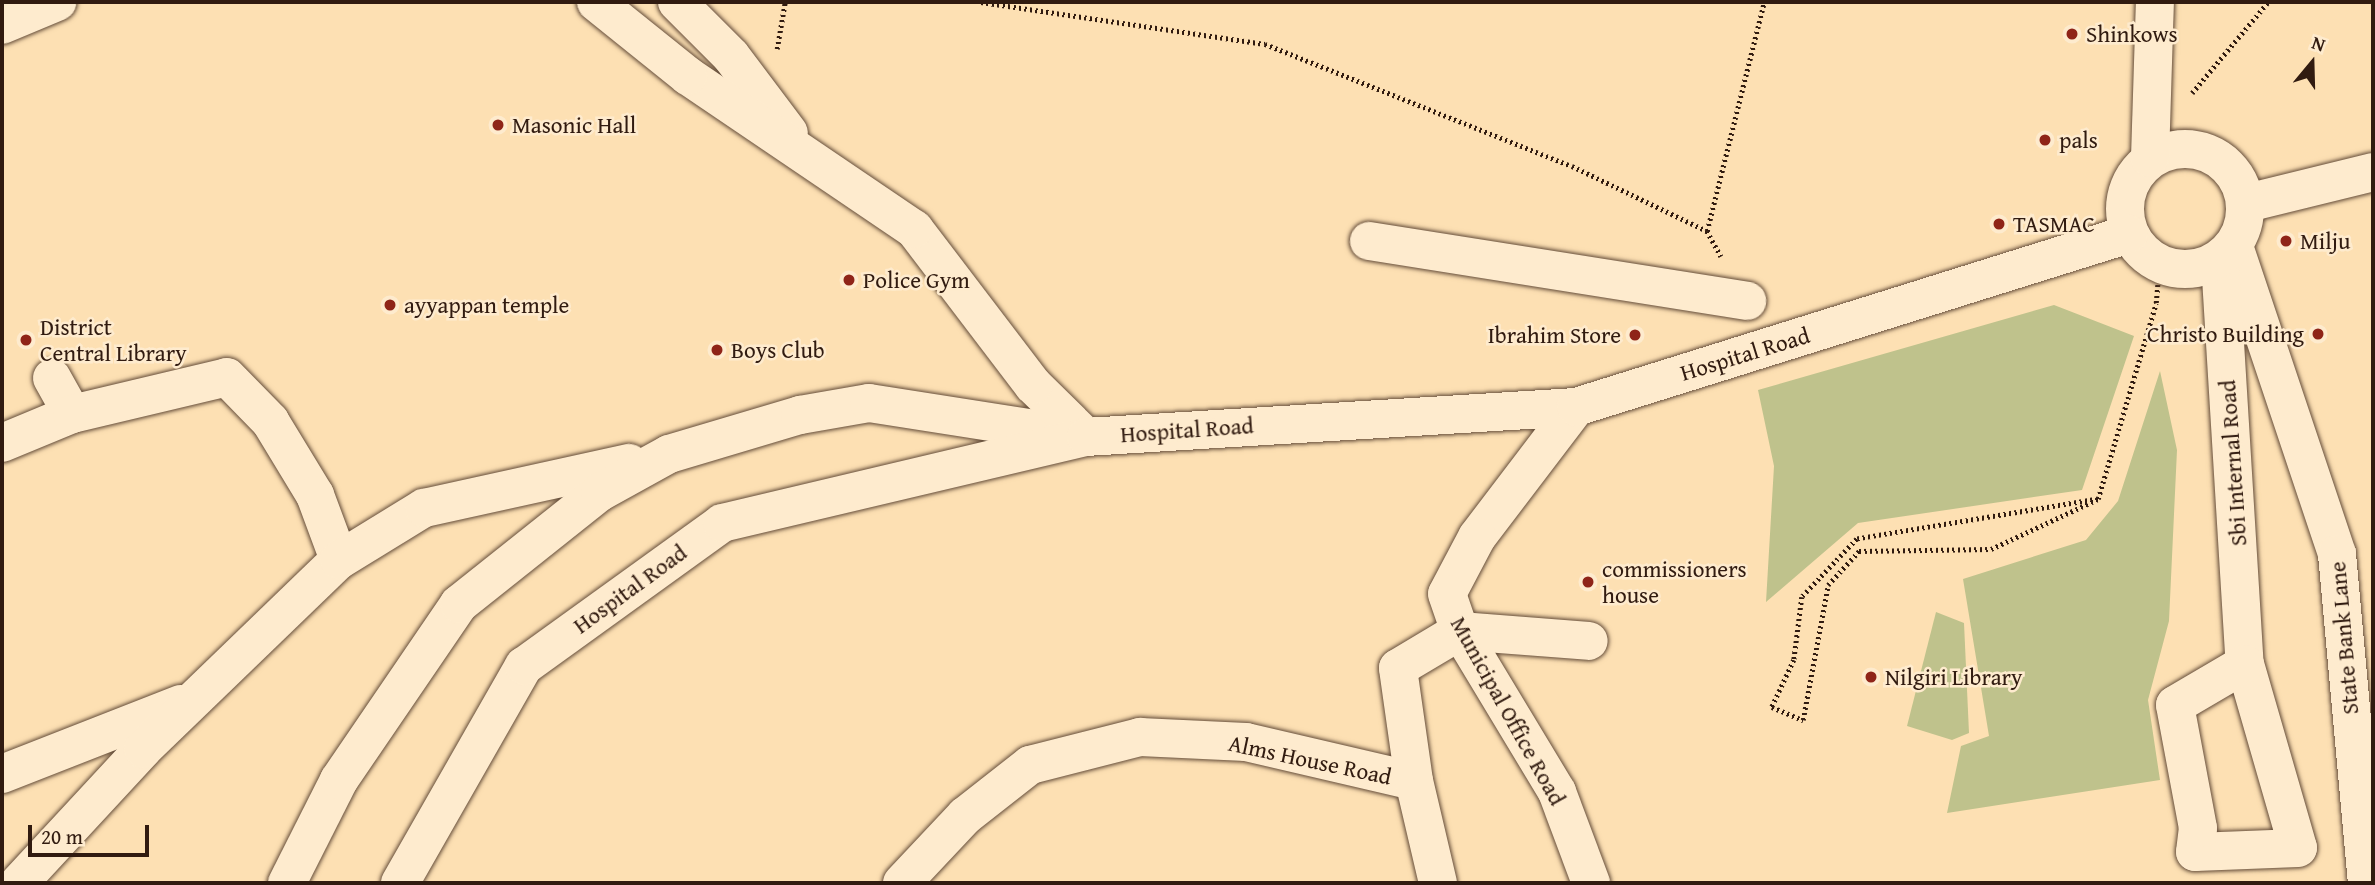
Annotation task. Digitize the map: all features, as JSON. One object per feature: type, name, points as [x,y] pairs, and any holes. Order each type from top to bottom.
[{"type":"street","points":[[2,25],[57,2]]},
{"type":"street","points":[[596,2],[688,76],[914,229],[1033,385],[1086,437]]},
{"type":"street","points":[[677,2],[731,56],[804,154]]},
{"type":"street","points":[[2148,153],[2186,147],[2225,161],[2247,203],[2248,218],[2226,251],[2198,271],[2159,266],[2129,234],[2123,215],[2130,180],[2148,153],[2155,2]]},
{"type":"street","points":[[2247,203],[2373,172]]},
{"type":"street","name":"Hospital Road","points":[[400,883],[524,666],[722,523],[1086,437],[1576,407],[2129,234]]},
{"type":"street","points":[[1369,241],[1747,301]]},
{"type":"street","name":"Sbi Internal Road","points":[[2226,251],[2245,664],[2298,848],[2195,852],[2198,828],[2175,705],[2245,664]]},
{"type":"street","name":"State Bank Lane","points":[[2226,251],[2337,554],[2367,883]]},
{"type":"street","points":[[2,443],[72,414],[227,377],[270,421],[315,495],[339,560]]},
{"type":"street","points":[[52,378],[72,414]]},
{"type":"street","points":[[19,883],[199,697],[339,560],[424,508],[669,454],[800,415],[869,403],[1086,437]]},
{"type":"street","name":"Municipal Office Road","points":[[1576,407],[1477,537],[1447,594],[1460,631],[1557,792],[1591,883]]},
{"type":"street","points":[[286,883],[339,779],[458,604],[600,492],[669,454]]},
{"type":"street","points":[[1460,631],[1589,641]]},
{"type":"street","name":"Alms House Road","points":[[902,883],[965,816],[1030,765],[1140,737],[1246,742],[1414,781],[1398,668],[1460,631]]},
{"type":"street","points":[[2,774],[199,697]]},
{"type":"street","points":[[1414,781],[1438,883]]},
{"type":"path","points":[[981,2],[1265,44],[1572,166],[1707,231],[1747,301]]},
{"type":"path","points":[[1707,231],[1764,2]]},
{"type":"path","points":[[2148,153],[2268,2]]},
{"type":"path","points":[[2098,499],[1857,539],[1802,597],[1794,660],[1772,707],[1803,720],[1829,585],[1859,551],[1991,549],[2098,499],[2156,303],[2159,266]]},
{"type":"green space","points":[[2054,305],[2134,336],[2082,490],[1858,523],[1766,602],[1774,466],[1758,390]]},
{"type":"green space","points":[[2160,371],[2177,450],[2169,621],[2148,700],[2160,780],[1947,813],[1961,746],[1989,736],[1963,579],[2086,540],[2118,501]]},
{"type":"green space","points":[[1936,612],[1964,623],[1969,733],[1952,740],[1907,726]]},
{"type":"place","name":"Shinkows","points":[[2072,34]]},
{"type":"place","name":"Masonic Hall","points":[[498,125]]},
{"type":"place","name":"pals","points":[[2045,140]]},
{"type":"place","name":"TASMAC","points":[[1999,224]]},
{"type":"place","name":"Milju","points":[[2286,241]]},
{"type":"place","name":"Police Gym","points":[[849,280]]},
{"type":"place","name":"ayyappan temple","points":[[390,305]]},
{"type":"place","name":"Christo Building","points":[[2318,334]]},
{"type":"place","name":"Ibrahim Store","points":[[1635,335]]},
{"type":"place","name":"District Central Library","points":[[26,340]]},
{"type":"place","name":"Boys Club","points":[[717,350]]},
{"type":"place","name":"commissioners house","points":[[1588,582]]},
{"type":"place","name":"Nilgiri Library","points":[[1871,677]]}]
